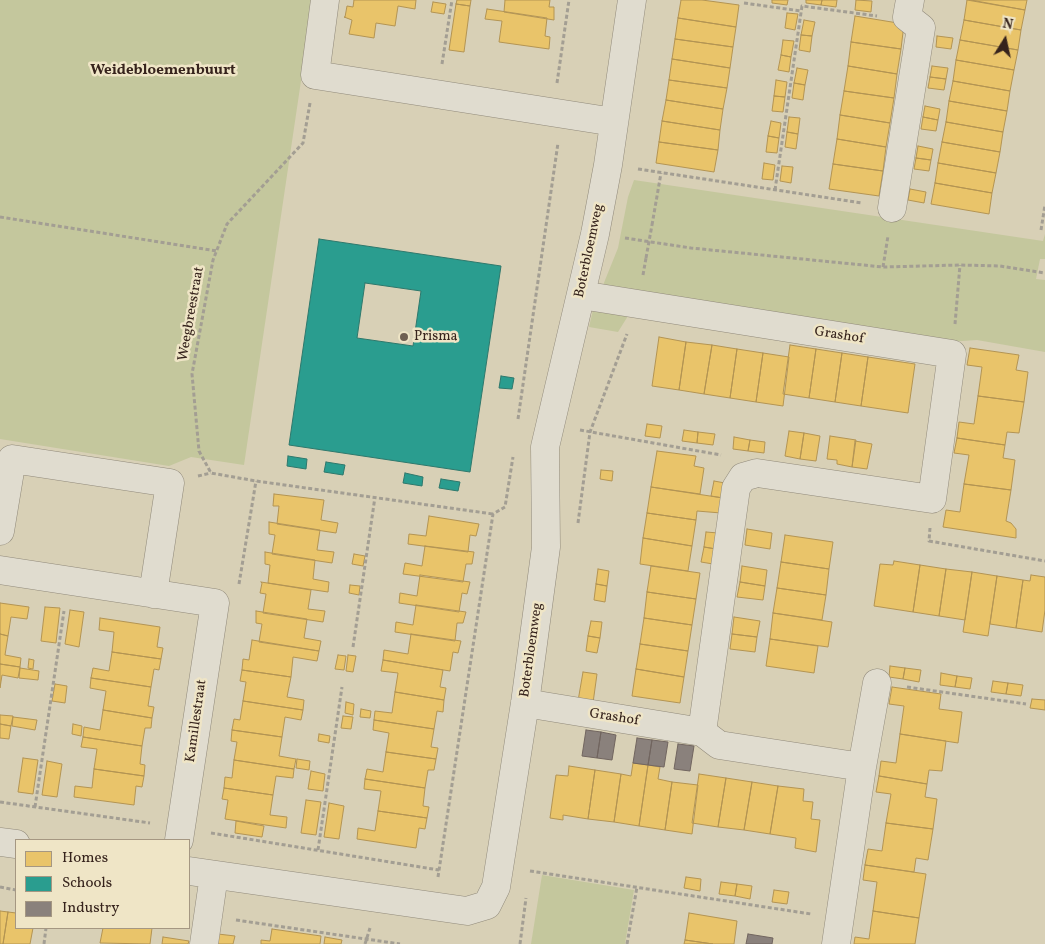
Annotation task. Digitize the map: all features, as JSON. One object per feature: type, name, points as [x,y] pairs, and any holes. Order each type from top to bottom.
[{"type":"street","points":[[325,0],[314,75],[614,122]]},
{"type":"street","name":"Boterbloemweg","points":[[201,873],[467,911],[487,904],[496,887],[525,703],[546,547],[545,447],[595,234],[608,165],[632,0]]},
{"type":"street","points":[[892,208],[921,28],[909,8]]},
{"type":"street","name":"Grashof","points":[[581,296],[952,354]]},
{"type":"street","points":[[702,732],[736,488],[743,477],[757,473],[932,499],[952,354]]},
{"type":"street","points":[[0,531],[12,459],[170,483],[153,594]]},
{"type":"street","points":[[0,570],[214,603]]},
{"type":"street","name":"Kamillestraat","points":[[180,834],[214,603]]},
{"type":"street","points":[[838,931],[862,767],[877,683]]},
{"type":"street","name":"Grashof","points":[[525,703],[702,732],[719,745],[862,767]]},
{"type":"street","points":[[0,842],[15,844]]},
{"type":"street","points":[[201,873],[208,916],[204,944]]},
{"type":"path","points":[[437,94],[452,0]]},
{"type":"path","points":[[518,420],[560,131],[552,111],[569,0]]},
{"type":"path","points":[[744,3],[801,11]]},
{"type":"path","points":[[776,190],[802,6],[870,15],[909,8]]},
{"type":"path","name":"Weegbreestraat","points":[[314,75],[303,143],[227,224],[213,260],[192,374],[199,451],[212,473],[256,481],[493,514]]},
{"type":"path","points":[[608,165],[892,208]]},
{"type":"path","points":[[577,531],[590,432],[638,304],[661,173]]},
{"type":"path","points":[[1041,230],[1045,205]]},
{"type":"path","points":[[0,217],[217,251]]},
{"type":"path","points":[[595,234],[691,248],[883,267],[1000,266],[1045,274]]},
{"type":"path","points":[[952,354],[960,265]]},
{"type":"path","points":[[550,424],[731,457],[743,477]]},
{"type":"path","points":[[435,907],[493,514],[505,507],[514,449]]},
{"type":"path","points":[[214,603],[239,584],[256,481]]},
{"type":"path","points":[[353,647],[375,497]]},
{"type":"path","points":[[932,499],[929,541],[1045,561]]},
{"type":"path","points":[[35,807],[69,581]]},
{"type":"path","points":[[877,683],[1026,704]]},
{"type":"path","points":[[318,850],[342,687]]},
{"type":"path","points":[[0,802],[180,834],[318,850],[439,870]]},
{"type":"path","points":[[529,880],[530,870],[637,886],[838,931]]},
{"type":"path","points":[[627,944],[637,886]]},
{"type":"path","points":[[0,887],[15,890]]},
{"type":"path","points":[[520,944],[528,889]]},
{"type":"path","points":[[208,916],[400,944]]},
{"type":"path","points":[[44,944],[46,929]]},
{"type":"green space","points":[[0,0],[313,0],[244,465],[191,457],[169,466],[0,439]]},
{"type":"green space","points":[[634,180],[1043,241],[1045,234],[1045,259],[1040,259],[1036,279],[1045,280],[1045,352],[977,340],[947,342],[641,295],[618,332],[589,327],[593,310],[618,248],[628,197]]},
{"type":"green space","points":[[542,875],[634,890],[625,944],[531,944]]},
{"type":"building: Homes","points":[[354,0],[416,0],[415,9],[398,6],[395,26],[376,23],[374,38],[349,34],[352,20],[344,17],[347,6],[353,7]]},
{"type":"building: Homes","points":[[457,0],[471,0],[470,6],[456,4]]},
{"type":"building: Homes","points":[[505,0],[550,0],[549,7],[554,7],[554,20],[504,12]]},
{"type":"building: Homes","points":[[681,0],[702,0],[739,5],[736,27],[678,18]]},
{"type":"building: Homes","points":[[772,0],[788,0],[787,5],[772,3]]},
{"type":"building: Homes","points":[[806,0],[822,0],[821,5],[806,3]]},
{"type":"building: Homes","points":[[822,0],[837,0],[836,7],[821,5]]},
{"type":"building: Homes","points":[[856,0],[872,1],[871,12],[855,10]]},
{"type":"building: Homes","points":[[967,0],[1025,10],[1021,30],[964,20]]},
{"type":"building: Homes","points":[[971,0],[1027,0],[1025,10]]},
{"type":"building: Homes","points":[[433,2],[446,4],[444,14],[431,12]]},
{"type":"building: Homes","points":[[456,4],[470,6],[464,52],[449,50]]},
{"type":"building: Homes","points":[[487,9],[547,18],[545,36],[550,37],[549,49],[499,42],[502,21],[485,19]]},
{"type":"building: Homes","points":[[787,13],[798,14],[795,30],[785,28]]},
{"type":"building: Homes","points":[[855,16],[904,24],[901,49],[851,42]]},
{"type":"building: Homes","points":[[678,18],[736,27],[733,47],[675,39]]},
{"type":"building: Homes","points":[[804,20],[815,22],[812,36],[801,35]]},
{"type":"building: Homes","points":[[964,20],[1021,30],[1018,50],[960,40]]},
{"type":"building: Homes","points":[[801,35],[812,36],[810,52],[799,50]]},
{"type":"building: Homes","points":[[937,36],[953,38],[951,49],[936,47]]},
{"type":"building: Homes","points":[[675,39],[733,47],[730,68],[672,59]]},
{"type":"building: Homes","points":[[783,40],[794,41],[791,57],[781,55]]},
{"type":"building: Homes","points":[[960,40],[1018,50],[1014,70],[956,60]]},
{"type":"building: Homes","points":[[851,42],[901,49],[897,74],[848,66]]},
{"type":"building: Homes","points":[[781,55],[791,57],[789,72],[778,70]]},
{"type":"building: Homes","points":[[672,59],[730,68],[727,88],[669,80]]},
{"type":"building: Homes","points":[[956,60],[1014,70],[1010,91],[953,81]]},
{"type":"building: Homes","points":[[848,66],[897,74],[894,98],[844,91]]},
{"type":"building: Homes","points":[[932,66],[948,68],[946,79],[930,77]]},
{"type":"building: Homes","points":[[797,68],[808,70],[805,85],[794,83]]},
{"type":"building: Homes","points":[[930,77],[946,79],[944,90],[928,88]]},
{"type":"building: Homes","points":[[669,80],[727,88],[723,109],[666,100]]},
{"type":"building: Homes","points":[[776,80],[787,82],[785,97],[774,96]]},
{"type":"building: Homes","points":[[953,81],[1010,91],[1007,111],[949,101]]},
{"type":"building: Homes","points":[[794,83],[805,85],[803,100],[792,98]]},
{"type":"building: Homes","points":[[844,91],[894,98],[890,123],[840,115]]},
{"type":"building: Homes","points":[[774,96],[785,97],[783,112],[772,111]]},
{"type":"building: Homes","points":[[666,100],[723,109],[720,130],[662,121]]},
{"type":"building: Homes","points":[[949,101],[1007,111],[1003,132],[946,122]]},
{"type":"building: Homes","points":[[925,106],[940,109],[938,120],[923,117]]},
{"type":"building: Homes","points":[[840,115],[890,123],[886,147],[837,139]]},
{"type":"building: Homes","points":[[789,117],[800,118],[798,134],[787,132]]},
{"type":"building: Homes","points":[[923,117],[938,120],[936,131],[921,129]]},
{"type":"building: Homes","points":[[662,121],[720,130],[718,150],[659,142]]},
{"type":"building: Homes","points":[[771,121],[781,123],[779,138],[768,136]]},
{"type":"building: Homes","points":[[946,122],[1003,132],[1000,152],[942,142]]},
{"type":"building: Homes","points":[[787,132],[798,134],[796,149],[785,147]]},
{"type":"building: Homes","points":[[768,136],[779,138],[777,153],[766,152]]},
{"type":"building: Homes","points":[[837,139],[886,147],[883,171],[833,164]]},
{"type":"building: Homes","points":[[659,142],[718,150],[714,172],[656,163]]},
{"type":"building: Homes","points":[[942,142],[1000,152],[996,173],[938,163]]},
{"type":"building: Homes","points":[[918,146],[933,149],[931,160],[916,158]]},
{"type":"building: Homes","points":[[916,158],[931,160],[929,171],[914,169]]},
{"type":"building: Homes","points":[[764,163],[775,165],[773,180],[762,179]]},
{"type":"building: Homes","points":[[938,163],[996,173],[992,193],[935,183]]},
{"type":"building: Homes","points":[[833,164],[883,171],[879,196],[829,189]]},
{"type":"building: Homes","points":[[782,166],[793,167],[791,183],[780,181]]},
{"type":"building: Homes","points":[[935,183],[992,193],[989,214],[931,204]]},
{"type":"building: Homes","points":[[910,189],[926,192],[924,203],[908,200]]},
{"type":"building: Homes","points":[[659,337],[686,342],[679,390],[652,386]]},
{"type":"building: Homes","points":[[686,342],[712,345],[704,394],[679,390]]},
{"type":"building: Homes","points":[[712,345],[737,349],[730,398],[704,394]]},
{"type":"building: Homes","points":[[790,345],[816,349],[809,398],[783,394]]},
{"type":"building: Homes","points":[[970,348],[1019,355],[1016,370],[1028,372],[1024,402],[978,396],[982,367],[967,365]]},
{"type":"building: Homes","points":[[737,349],[763,353],[756,402],[730,398]]},
{"type":"building: Homes","points":[[816,349],[842,353],[835,402],[809,398]]},
{"type":"building: Homes","points":[[763,353],[789,357],[783,406],[756,402]]},
{"type":"building: Homes","points":[[842,353],[868,357],[861,406],[835,402]]},
{"type":"building: Homes","points":[[868,357],[915,364],[908,413],[861,406]]},
{"type":"building: Homes","points":[[978,396],[1024,402],[1019,433],[1007,432],[1005,445],[957,438],[959,422],[974,424]]},
{"type":"building: Homes","points":[[647,424],[662,426],[660,438],[645,436]]},
{"type":"building: Homes","points":[[684,430],[698,432],[697,443],[682,441]]},
{"type":"building: Homes","points":[[789,431],[804,433],[800,459],[785,456]]},
{"type":"building: Homes","points":[[698,432],[715,434],[713,445],[697,443]]},
{"type":"building: Homes","points":[[804,433],[820,436],[816,461],[800,459]]},
{"type":"building: Homes","points":[[830,436],[856,440],[852,467],[837,464],[837,460],[827,459]]},
{"type":"building: Homes","points":[[734,437],[750,440],[748,451],[733,449]]},
{"type":"building: Homes","points":[[957,438],[1005,445],[1003,458],[1015,460],[1011,490],[964,484],[969,455],[954,453]]},
{"type":"building: Homes","points":[[750,440],[765,442],[764,453],[748,451]]},
{"type":"building: Homes","points":[[855,441],[872,444],[867,469],[852,467]]},
{"type":"building: Homes","points":[[657,451],[696,456],[694,466],[704,468],[700,494],[651,487]]},
{"type":"building: Homes","points":[[601,470],[613,471],[612,481],[600,479]]},
{"type":"building: Homes","points":[[714,481],[725,483],[723,498],[711,496]]},
{"type":"building: Homes","points":[[964,484],[1011,490],[1006,521],[1011,523],[1016,529],[1016,538],[943,527],[946,510],[960,512]]},
{"type":"building: Homes","points":[[651,487],[723,498],[721,513],[697,511],[696,520],[647,513]]},
{"type":"building: Homes","points":[[274,494],[324,500],[321,520],[338,523],[336,533],[277,524],[279,506],[273,506]]},
{"type":"building: Homes","points":[[647,513],[696,520],[692,546],[643,538]]},
{"type":"building: Homes","points":[[429,516],[479,524],[476,536],[470,535],[468,552],[408,544],[409,534],[426,536]]},
{"type":"building: Homes","points":[[269,522],[320,530],[317,550],[334,552],[332,563],[272,554],[275,535],[269,534]]},
{"type":"building: Homes","points":[[747,529],[772,533],[770,549],[745,545]]},
{"type":"building: Homes","points":[[706,532],[718,533],[716,549],[704,547]]},
{"type":"building: Homes","points":[[785,535],[833,542],[829,569],[781,562]]},
{"type":"building: Homes","points":[[643,538],[692,546],[688,571],[640,564]]},
{"type":"building: Homes","points":[[425,546],[474,552],[472,564],[466,564],[463,582],[403,574],[405,563],[422,566]]},
{"type":"building: Homes","points":[[704,547],[716,549],[713,564],[701,562]]},
{"type":"building: Homes","points":[[265,552],[315,560],[313,579],[329,582],[328,592],[268,583],[270,565],[265,564]]},
{"type":"building: Homes","points":[[354,554],[365,556],[363,566],[352,564]]},
{"type":"building: Homes","points":[[894,561],[920,565],[913,612],[874,606],[880,564],[893,565]]},
{"type":"building: Homes","points":[[781,562],[829,569],[826,595],[777,588]]},
{"type":"building: Homes","points":[[920,565],[946,569],[939,616],[913,612]]},
{"type":"building: Homes","points":[[651,566],[700,573],[696,599],[647,592]]},
{"type":"building: Homes","points":[[742,566],[767,570],[765,586],[740,582]]},
{"type":"building: Homes","points":[[598,569],[609,571],[607,586],[596,584]]},
{"type":"building: Homes","points":[[946,569],[972,572],[965,620],[939,616]]},
{"type":"building: Homes","points":[[972,572],[997,576],[988,636],[963,632]]},
{"type":"building: Homes","points":[[420,575],[470,582],[467,594],[462,593],[459,612],[399,603],[400,593],[417,596]]},
{"type":"building: Homes","points":[[1031,575],[1045,577],[1045,610],[1042,632],[1016,628],[1023,580],[1030,581]]},
{"type":"building: Homes","points":[[997,576],[1023,580],[1016,628],[990,624]]},
{"type":"building: Homes","points":[[261,582],[311,590],[308,609],[325,611],[323,622],[263,613],[266,594],[260,593]]},
{"type":"building: Homes","points":[[740,582],[765,586],[763,600],[737,597]]},
{"type":"building: Homes","points":[[596,584],[607,586],[605,602],[594,600]]},
{"type":"building: Homes","points":[[350,585],[360,586],[359,595],[349,593]]},
{"type":"building: Homes","points":[[777,588],[826,595],[822,620],[773,613]]},
{"type":"building: Homes","points":[[647,592],[696,599],[692,625],[644,618]]},
{"type":"building: Homes","points":[[0,603],[29,607],[27,619],[11,617],[8,636],[0,634]]},
{"type":"building: Homes","points":[[416,605],[466,612],[463,623],[457,623],[455,641],[395,632],[396,622],[413,625]]},
{"type":"building: Homes","points":[[45,607],[60,608],[56,643],[41,641]]},
{"type":"building: Homes","points":[[70,610],[84,612],[79,647],[65,644]]},
{"type":"building: Homes","points":[[256,611],[307,619],[304,638],[321,641],[319,651],[259,642],[262,624],[256,623]]},
{"type":"building: Homes","points":[[773,613],[832,622],[828,647],[770,639]]},
{"type":"building: Homes","points":[[734,617],[760,621],[757,637],[732,634]]},
{"type":"building: Homes","points":[[100,618],[160,627],[157,647],[163,648],[161,659],[112,652],[114,632],[99,630]]},
{"type":"building: Homes","points":[[644,618],[692,625],[688,651],[640,644]]},
{"type":"building: Homes","points":[[591,621],[602,622],[600,638],[588,636]]},
{"type":"building: Homes","points":[[0,634],[8,636],[5,655],[21,658],[20,667],[0,664]]},
{"type":"building: Homes","points":[[411,634],[461,641],[458,653],[453,652],[450,671],[383,660],[384,650],[408,654]]},
{"type":"building: Homes","points":[[732,634],[757,637],[755,652],[730,649]]},
{"type":"building: Homes","points":[[588,636],[600,638],[597,653],[586,651]]},
{"type":"building: Homes","points":[[770,639],[818,646],[814,673],[766,666]]},
{"type":"building: Homes","points":[[252,640],[319,651],[317,661],[293,657],[291,677],[242,670],[243,659],[249,660]]},
{"type":"building: Homes","points":[[640,644],[688,651],[684,677],[636,669]]},
{"type":"building: Homes","points":[[112,652],[161,659],[159,670],[154,669],[151,687],[91,678],[93,668],[109,671]]},
{"type":"building: Homes","points":[[338,655],[346,656],[344,670],[335,669]]},
{"type":"building: Homes","points":[[348,655],[356,656],[353,672],[346,671]]},
{"type":"building: Homes","points":[[29,659],[34,660],[33,669],[28,668]]},
{"type":"building: Homes","points":[[383,660],[443,670],[440,687],[446,688],[444,700],[395,692],[398,673],[381,671]]},
{"type":"building: Homes","points":[[0,664],[20,667],[18,678],[2,675],[0,688]]},
{"type":"building: Homes","points":[[890,666],[905,668],[903,679],[889,677]]},
{"type":"building: Homes","points":[[20,668],[39,671],[38,680],[19,678]]},
{"type":"building: Homes","points":[[905,668],[921,670],[919,682],[903,679]]},
{"type":"building: Homes","points":[[636,669],[684,677],[680,703],[632,696]]},
{"type":"building: Homes","points":[[242,670],[291,677],[287,697],[304,700],[303,710],[243,701],[246,682],[240,681]]},
{"type":"building: Homes","points":[[583,672],[597,674],[593,703],[578,701]]},
{"type":"building: Homes","points":[[941,673],[957,676],[955,687],[940,685]]},
{"type":"building: Homes","points":[[957,676],[972,678],[970,689],[955,687]]},
{"type":"building: Homes","points":[[91,678],[151,687],[148,706],[154,707],[152,718],[103,710],[106,691],[90,688]]},
{"type":"building: Homes","points":[[993,681],[1008,683],[1006,694],[991,692]]},
{"type":"building: Homes","points":[[1008,683],[1023,685],[1021,696],[1006,694]]},
{"type":"building: Homes","points":[[55,684],[67,686],[65,703],[52,701]]},
{"type":"building: Homes","points":[[892,687],[941,694],[939,709],[962,712],[958,743],[900,734],[904,706],[889,704]]},
{"type":"building: Homes","points":[[395,692],[444,700],[443,712],[437,711],[434,729],[374,720],[375,711],[392,713]]},
{"type":"building: Homes","points":[[1032,699],[1045,700],[1045,710],[1030,708]]},
{"type":"building: Homes","points":[[243,701],[303,710],[301,720],[285,717],[282,737],[232,730],[234,719],[240,720]]},
{"type":"building: Homes","points":[[346,702],[354,704],[353,715],[345,713]]},
{"type":"building: Homes","points":[[361,709],[371,711],[370,718],[360,717]]},
{"type":"building: Homes","points":[[103,710],[152,718],[151,728],[145,728],[142,746],[83,737],[84,727],[100,730]]},
{"type":"building: Homes","points":[[0,715],[13,716],[11,726],[0,724]]},
{"type":"building: Homes","points":[[343,716],[353,717],[351,729],[341,728]]},
{"type":"building: Homes","points":[[13,717],[37,720],[35,730],[12,726]]},
{"type":"building: Homes","points":[[374,720],[434,729],[431,747],[438,748],[436,759],[386,752],[389,733],[373,730]]},
{"type":"building: Homes","points":[[0,724],[11,726],[9,739],[0,738]]},
{"type":"building: Homes","points":[[73,724],[82,726],[81,736],[72,734]]},
{"type":"building: Homes","points":[[232,730],[282,737],[279,756],[296,759],[294,769],[234,760],[237,742],[231,741]]},
{"type":"building: Homes","points":[[319,734],[330,736],[329,743],[318,741]]},
{"type":"building: Homes","points":[[900,734],[946,741],[942,771],[929,770],[927,784],[879,776],[881,761],[896,763]]},
{"type":"building: Homes","points":[[83,737],[142,746],[140,764],[145,765],[144,776],[94,769],[97,749],[81,747]]},
{"type":"building: Homes","points":[[386,752],[436,759],[434,770],[428,770],[425,788],[365,779],[367,769],[383,772]]},
{"type":"building: Homes","points":[[23,758],[38,760],[33,794],[18,792]]},
{"type":"building: Homes","points":[[297,759],[310,761],[309,770],[296,768]]},
{"type":"building: Homes","points":[[234,760],[294,769],[293,778],[276,776],[273,795],[224,788],[225,777],[232,778]]},
{"type":"building: Homes","points":[[47,761],[62,764],[57,797],[42,795]]},
{"type":"building: Homes","points":[[633,763],[648,765],[639,826],[614,822],[621,774],[631,776]]},
{"type":"building: Homes","points":[[648,765],[660,767],[658,779],[672,782],[665,830],[639,826]]},
{"type":"building: Homes","points":[[569,766],[595,770],[588,819],[563,815],[563,820],[550,818],[556,775],[568,776]]},
{"type":"building: Homes","points":[[94,769],[144,776],[142,787],[136,786],[134,805],[74,797],[75,786],[92,788]]},
{"type":"building: Homes","points":[[595,770],[621,774],[614,822],[588,819]]},
{"type":"building: Homes","points":[[311,771],[325,774],[323,791],[308,789]]},
{"type":"building: Homes","points":[[699,774],[726,778],[718,827],[692,823]]},
{"type":"building: Homes","points":[[879,776],[927,784],[925,797],[937,799],[933,829],[886,823],[891,794],[876,792]]},
{"type":"building: Homes","points":[[726,778],[752,782],[744,830],[718,827]]},
{"type":"building: Homes","points":[[365,779],[425,788],[423,806],[429,807],[427,818],[378,811],[381,791],[364,789]]},
{"type":"building: Homes","points":[[672,782],[698,785],[692,834],[665,830]]},
{"type":"building: Homes","points":[[752,782],[778,786],[770,834],[744,830]]},
{"type":"building: Homes","points":[[778,786],[804,789],[803,801],[813,802],[811,819],[820,820],[816,852],[795,848],[796,838],[770,834]]},
{"type":"building: Homes","points":[[224,788],[273,795],[270,815],[287,817],[286,828],[225,819],[228,800],[222,799]]},
{"type":"building: Homes","points":[[306,800],[321,802],[316,835],[301,833]]},
{"type":"building: Homes","points":[[329,803],[344,806],[339,839],[324,837]]},
{"type":"building: Homes","points":[[378,811],[427,818],[425,829],[419,828],[416,848],[357,839],[358,828],[375,831]]},
{"type":"building: Homes","points":[[236,821],[264,826],[262,837],[235,833]]},
{"type":"building: Homes","points":[[886,823],[933,829],[928,860],[916,858],[914,872],[865,865],[868,849],[882,851]]},
{"type":"building: Homes","points":[[865,865],[926,874],[919,918],[873,911],[877,882],[863,880]]},
{"type":"building: Homes","points":[[686,877],[701,879],[700,891],[684,888]]},
{"type":"building: Homes","points":[[721,882],[737,884],[735,896],[719,894]]},
{"type":"building: Homes","points":[[737,884],[752,886],[750,899],[735,896]]},
{"type":"building: Homes","points":[[774,890],[789,892],[787,904],[772,902]]},
{"type":"building: Homes","points":[[0,911],[8,912],[3,944],[0,944]]},
{"type":"building: Homes","points":[[873,911],[919,918],[915,944],[854,944],[855,937],[869,939]]},
{"type":"building: Homes","points":[[8,912],[15,913],[15,929],[33,929],[30,944],[3,944]]},
{"type":"building: Homes","points":[[689,913],[737,921],[734,944],[713,944],[685,940]]},
{"type":"building: Homes","points":[[103,929],[152,929],[150,944],[100,943]]},
{"type":"building: Homes","points":[[272,929],[321,936],[320,944],[261,944],[261,940],[270,941]]},
{"type":"building: Homes","points":[[218,934],[235,936],[233,944],[217,944]]},
{"type":"building: Homes","points":[[163,937],[189,941],[188,944],[162,944]]},
{"type":"building: Homes","points":[[325,937],[342,940],[341,944],[324,944]]},
{"type":"building: Homes","points":[[685,940],[713,944],[684,944]]},
{"type":"building: Schools","points":[[319,239],[501,266],[470,472],[289,445]],"holes":[[[365,283],[421,291],[413,346],[357,338]]]},
{"type":"building: Schools","points":[[501,376],[514,378],[512,389],[499,388]]},
{"type":"building: Schools","points":[[288,456],[307,459],[306,469],[287,466]]},
{"type":"building: Schools","points":[[326,462],[345,465],[343,475],[324,472]]},
{"type":"building: Schools","points":[[405,473],[423,477],[422,486],[403,483]]},
{"type":"building: Schools","points":[[441,479],[460,482],[458,491],[439,488]]},
{"type":"building: Industry","points":[[586,730],[601,732],[597,758],[582,756]]},
{"type":"building: Industry","points":[[601,732],[616,735],[612,760],[597,758]]},
{"type":"building: Industry","points":[[637,738],[652,740],[648,765],[633,763]]},
{"type":"building: Industry","points":[[652,740],[668,742],[664,767],[648,765]]},
{"type":"building: Industry","points":[[678,744],[694,746],[690,771],[674,769]]},
{"type":"building: Industry","points":[[748,934],[773,938],[772,944],[746,944]]},
{"type":"place","name":"Prisma","points":[[404,337]]},
{"type":"district","name":"Weidebloemenbuurt","points":[[163,71]]}]
